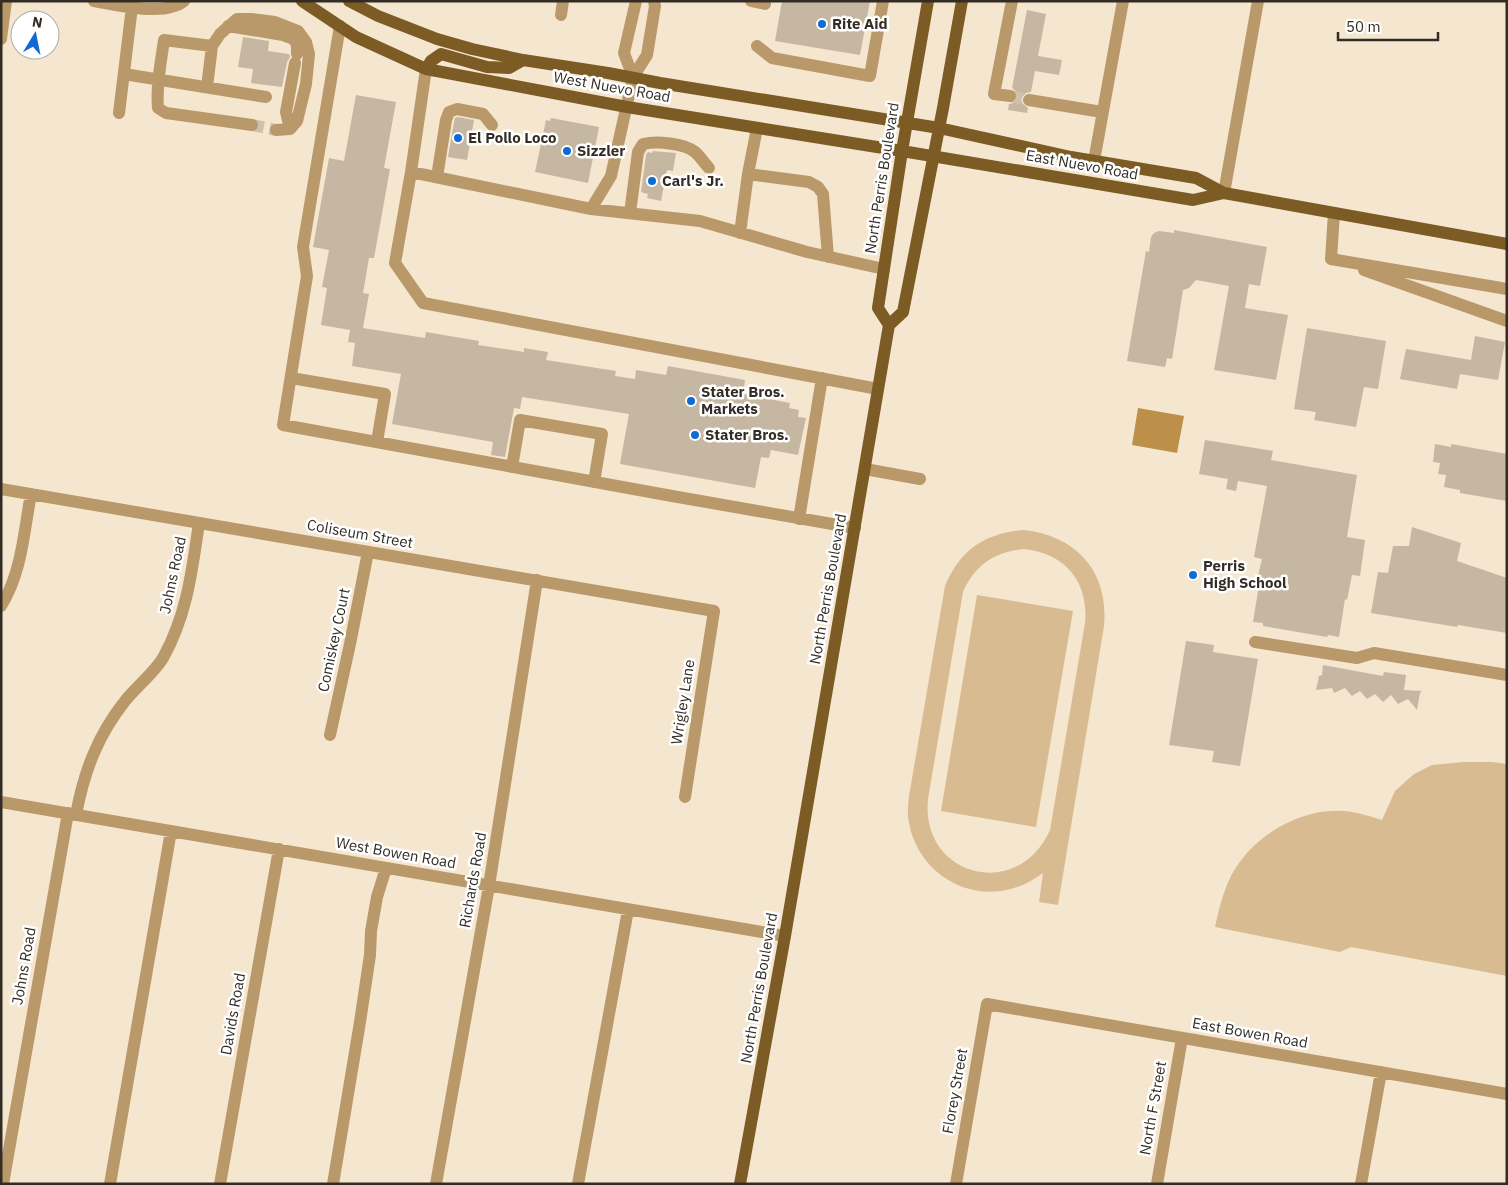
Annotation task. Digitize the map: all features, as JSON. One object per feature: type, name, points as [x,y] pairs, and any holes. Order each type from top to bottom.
[{"type":"main road","name":"West Nuevo Road","points":[[302,1],[356,37],[426,69],[627,107],[934,156]]},
{"type":"main road","name":"West Nuevo Road","points":[[349,1],[386,19],[436,39],[523,60],[939,128]]},
{"type":"main road","name":"North Perris Boulevard","points":[[740,1184],[785,936],[889,325],[878,308],[902,151],[928,1]]},
{"type":"main road","points":[[889,325],[904,312],[962,1]]},
{"type":"main road","points":[[426,69],[431,61],[441,54],[487,67],[509,68],[523,60]]},
{"type":"main road","name":"East Nuevo Road","points":[[939,128],[1094,161],[1196,178],[1224,193],[1507,244]]},
{"type":"main road","name":"East Nuevo Road","points":[[934,156],[1193,200],[1224,193]]},
{"type":"street","points":[[1,39],[6,1]]},
{"type":"street","points":[[561,15],[563,1]]},
{"type":"street","points":[[633,77],[624,54],[636,1]]},
{"type":"street","points":[[591,209],[611,176],[633,77],[647,55],[655,6],[654,1]]},
{"type":"street","points":[[752,1],[765,4]]},
{"type":"street","points":[[757,46],[772,58],[870,76],[883,1]]},
{"type":"street","points":[[1010,96],[994,94],[1012,1]]},
{"type":"street","points":[[1094,161],[1123,1]]},
{"type":"street","points":[[1224,193],[1258,1]]},
{"type":"street","points":[[98,2],[162,9],[182,3]]},
{"type":"street","points":[[119,113],[132,7]]},
{"type":"street","points":[[206,87],[212,46],[220,34],[237,19],[275,22],[298,31],[306,42],[310,54],[306,84],[297,121],[290,129],[276,130]]},
{"type":"street","points":[[228,26],[283,34],[294,38],[296,58],[286,112],[290,129]]},
{"type":"street","points":[[340,26],[303,247],[307,276],[284,425],[855,528]]},
{"type":"street","points":[[212,46],[164,40],[157,97],[158,108],[166,113],[252,125]]},
{"type":"street","points":[[426,69],[396,263],[423,303],[878,389]]},
{"type":"street","points":[[124,74],[266,97]]},
{"type":"street","points":[[1029,100],[1102,112]]},
{"type":"street","points":[[437,177],[449,112],[456,109],[483,114],[492,125]]},
{"type":"street","points":[[740,233],[748,174],[757,128]]},
{"type":"street","points":[[630,213],[638,152],[643,144],[653,142],[683,147],[694,152],[709,168]]},
{"type":"street","points":[[411,172],[591,209],[700,221],[807,252],[884,269]]},
{"type":"street","points":[[748,174],[809,182],[818,187],[823,194],[828,257]]},
{"type":"street","points":[[1331,259],[1334,213]]},
{"type":"street","points":[[1331,259],[1507,289]]},
{"type":"street","points":[[1331,259],[1507,321]]},
{"type":"street","points":[[291,378],[385,394],[377,442]]},
{"type":"street","points":[[799,519],[822,378]]},
{"type":"street","points":[[512,467],[520,420],[602,434],[594,482]]},
{"type":"street","points":[[865,469],[920,479]]},
{"type":"street","name":"Coliseum Street","points":[[1,489],[714,611]]},
{"type":"street","points":[[1,606],[16,570],[31,494]]},
{"type":"street","name":"Johns Road","points":[[4,1184],[72,814],[95,748],[108,723],[162,659],[177,630],[191,580],[199,523]]},
{"type":"street","name":"Comiskey Court","points":[[330,735],[368,552]]},
{"type":"street","name":"Richards Road","points":[[436,1184],[489,886],[537,580]]},
{"type":"street","name":"Wrigley Lane","points":[[685,797],[714,611]]},
{"type":"street","points":[[1255,642],[1357,658],[1374,653],[1507,676]]},
{"type":"street","name":"West Bowen Road","points":[[1,802],[785,936]]},
{"type":"street","points":[[110,1184],[171,831]]},
{"type":"street","name":"Davids Road","points":[[220,1184],[278,850]]},
{"type":"street","points":[[333,1184],[360,1022],[375,905],[386,868]]},
{"type":"street","points":[[578,1184],[628,910]]},
{"type":"street","name":"East Bowen Road","points":[[987,1004],[1507,1094]]},
{"type":"street","name":"Florey Street","points":[[956,1184],[987,1004]]},
{"type":"street","name":"North F Street","points":[[1157,1184],[1182,1038]]},
{"type":"street","points":[[1361,1184],[1381,1072]]},
{"type":"shaded area","points":[[1138,408],[1184,416],[1177,453],[1132,445]]},
{"type":"shaded area","points":[[1024,530],[1043,534],[1060,540],[1074,549],[1086,560],[1095,573],[1101,589],[1104,607],[1104,626],[1058,905],[1039,902],[1043,873],[1024,885],[1001,891],[985,892],[955,884],[942,876],[921,853],[913,839],[908,820],[909,796],[945,586],[958,562],[966,553],[986,540],[1010,532]],"holes":[[[1024,549],[1051,556],[1071,572],[1083,595],[1085,608],[1085,623],[1050,830],[1035,853],[1016,866],[995,872],[974,871],[955,862],[939,847],[930,826],[928,799],[963,592],[973,574],[995,557]]]},
{"type":"shaded area","points":[[977,595],[1073,611],[1036,827],[941,811]]},
{"type":"shaded area","points":[[1464,762],[1507,764],[1507,976],[1351,947],[1340,952],[1215,927],[1231,876],[1251,849],[1278,827],[1311,814],[1327,811],[1354,812],[1382,820],[1395,791],[1414,774],[1432,765]]},
{"type":"building","name":"Rite Aid","points":[[782,1],[870,1],[860,55],[775,41]]},
{"type":"building","points":[[1027,10],[1046,14],[1038,56],[1062,60],[1059,75],[1035,71],[1031,92],[1026,93],[1021,98],[1022,103],[1028,108],[1027,113],[1008,110],[1009,104],[1014,103],[1018,97],[1017,92],[1012,88]]},
{"type":"building","points":[[243,37],[269,41],[268,51],[289,54],[290,57],[287,62],[282,87],[251,83],[253,69],[238,67]]},
{"type":"building","points":[[356,95],[396,102],[384,168],[390,169],[374,258],[369,258],[363,293],[369,294],[363,328],[425,338],[426,332],[479,341],[478,345],[524,352],[524,348],[548,352],[546,360],[616,371],[615,376],[635,379],[636,370],[666,375],[668,366],[745,380],[743,394],[790,403],[789,408],[799,410],[798,417],[806,418],[798,455],[771,450],[769,458],[761,457],[755,488],[620,464],[629,414],[522,397],[520,409],[514,408],[505,457],[491,455],[493,442],[392,424],[401,374],[352,366],[355,343],[348,342],[350,330],[321,325],[327,288],[322,287],[329,250],[313,247],[329,158],[344,161]]},
{"type":"building","name":"El Pollo Loco","points":[[455,118],[474,120],[467,160],[448,157]]},
{"type":"building","name":"Sizzler","points":[[551,118],[599,127],[588,183],[535,172],[546,120],[550,121]]},
{"type":"building","name":"Carl's Jr.","points":[[653,151],[676,153],[673,171],[667,170],[661,201],[647,198],[648,194],[641,192],[646,155],[648,152],[652,153]]},
{"type":"building","points":[[1174,230],[1267,247],[1260,286],[1249,284],[1245,308],[1288,315],[1276,380],[1214,370],[1229,286],[1196,280],[1189,288],[1183,290],[1172,359],[1167,358],[1165,367],[1127,361],[1146,251],[1149,252],[1151,237],[1159,231],[1174,233]]},
{"type":"building","points":[[1307,328],[1386,341],[1378,389],[1364,387],[1356,427],[1314,420],[1316,412],[1294,409]]},
{"type":"building","points":[[1475,336],[1505,342],[1498,380],[1460,374],[1457,389],[1400,379],[1406,349],[1471,360]]},
{"type":"building","points":[[1205,440],[1273,451],[1271,460],[1357,475],[1347,537],[1365,540],[1360,576],[1352,575],[1347,600],[1345,599],[1339,637],[1328,635],[1327,637],[1263,626],[1263,623],[1253,622],[1259,585],[1256,584],[1262,559],[1254,557],[1267,486],[1238,481],[1236,491],[1226,489],[1228,479],[1199,474]]},
{"type":"building","points":[[1435,444],[1451,447],[1451,444],[1507,454],[1507,501],[1460,493],[1460,490],[1444,487],[1446,475],[1438,474],[1440,463],[1433,462]]},
{"type":"building","points":[[1412,527],[1461,543],[1457,561],[1507,578],[1507,633],[1371,613],[1378,572],[1388,573],[1393,546],[1409,546]]},
{"type":"building","points":[[1186,641],[1214,645],[1213,652],[1258,659],[1240,766],[1212,762],[1214,751],[1169,745]]},
{"type":"building","points":[[1323,665],[1383,676],[1384,672],[1406,675],[1404,690],[1422,691],[1417,710],[1408,699],[1398,704],[1391,695],[1383,702],[1375,694],[1367,699],[1360,691],[1352,696],[1345,688],[1334,693],[1332,688],[1316,690],[1319,676],[1322,675]]},
{"type":"tunnel","points":[[1010,96],[1029,100]]},
{"type":"tunnel","points":[[252,125],[276,130]]},
{"type":"place","name":"Rite Aid","points":[[822,24]]},
{"type":"place","name":"El Pollo Loco","points":[[458,138]]},
{"type":"place","name":"Sizzler","points":[[567,151]]},
{"type":"place","name":"Carl's Jr.","points":[[652,181]]},
{"type":"place","name":"Stater Bros. Markets","points":[[691,401]]},
{"type":"place","name":"Stater Bros.","points":[[695,435]]},
{"type":"place","name":"Perris High School","points":[[1193,575]]}]
